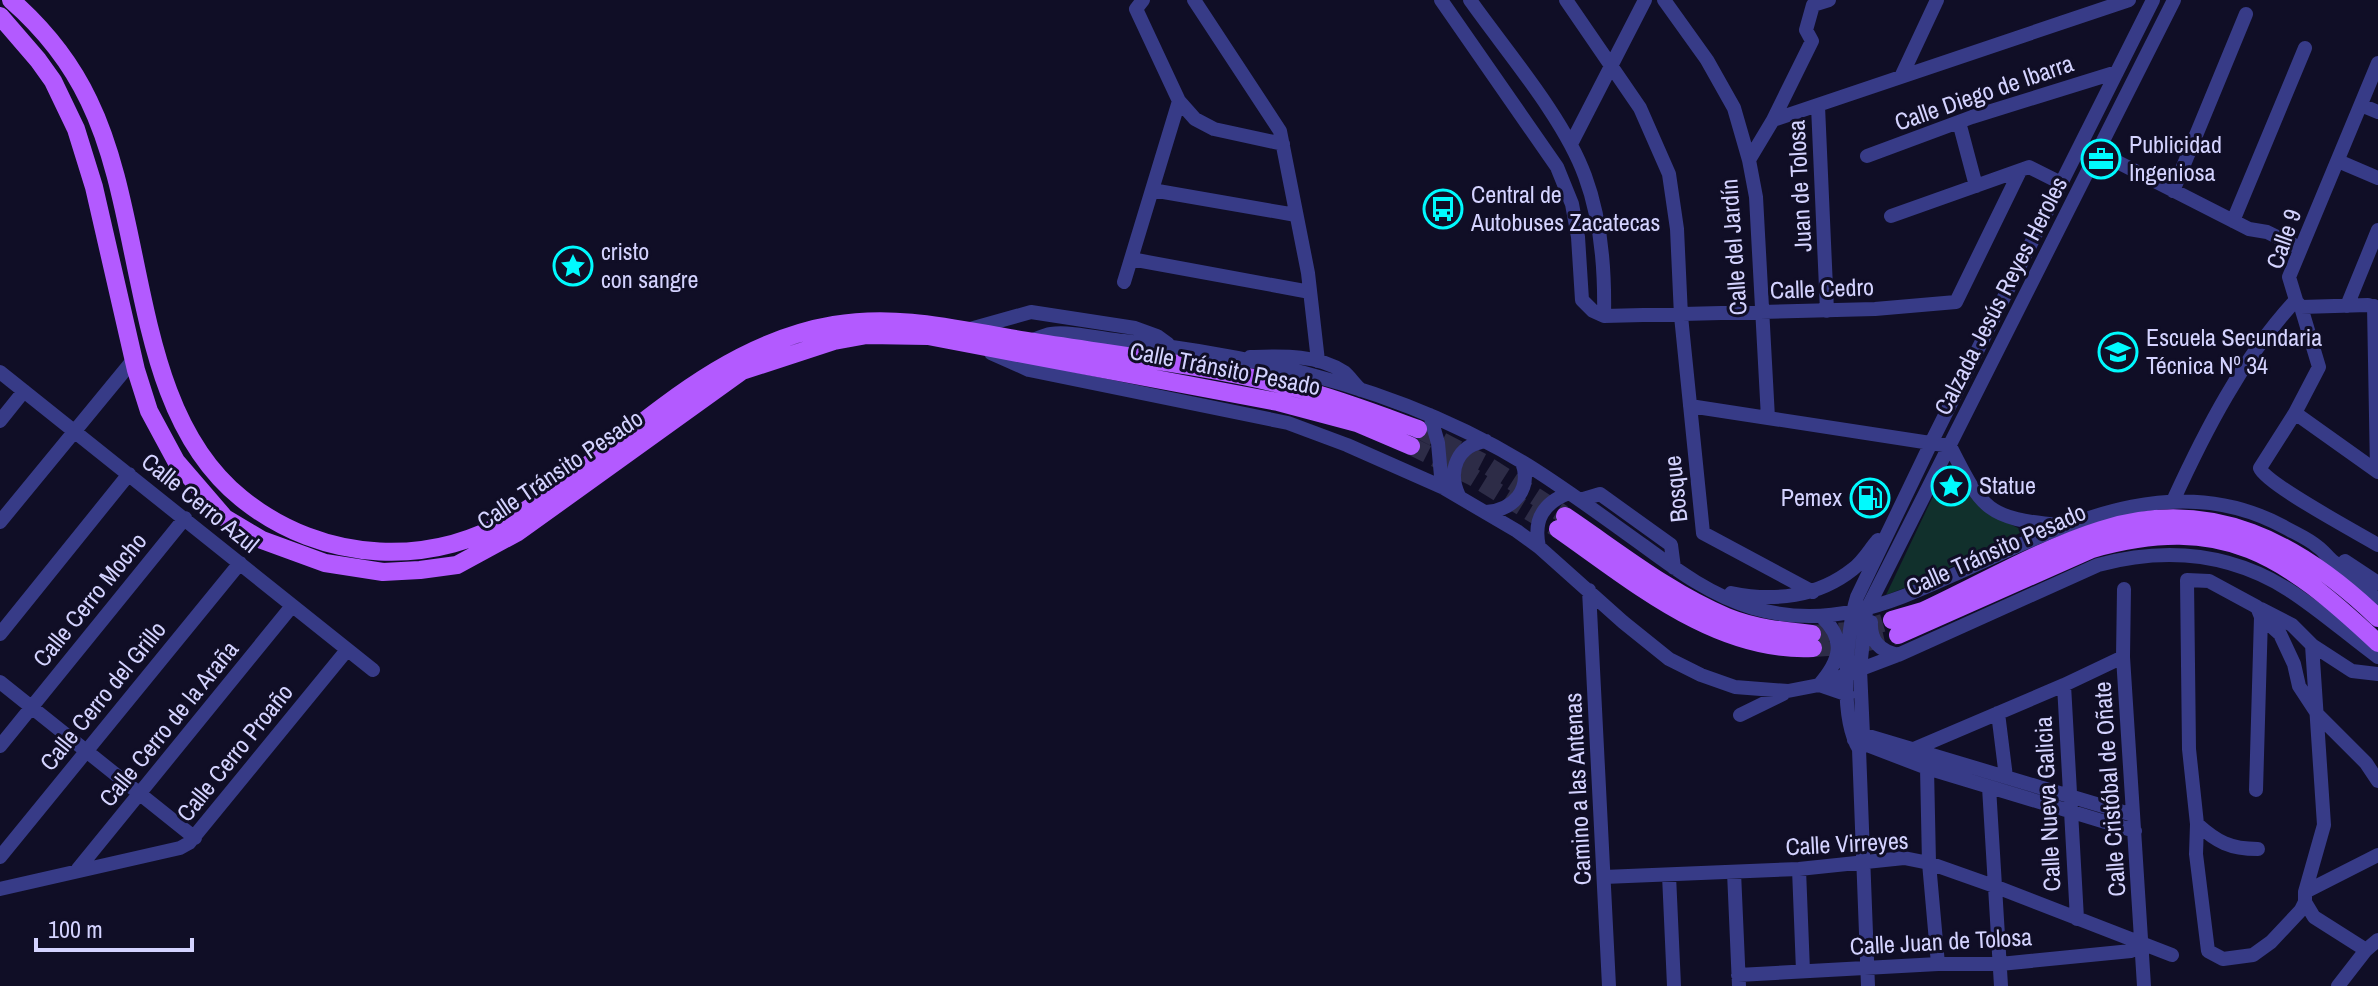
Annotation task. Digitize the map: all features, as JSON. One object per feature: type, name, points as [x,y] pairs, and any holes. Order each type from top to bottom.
[{"type":"main road","name":"Calle Tránsito Pesado","points":[[11,0],[63,57],[90,101],[122,201],[159,360],[185,427],[214,471],[241,498],[290,530],[319,542],[352,550],[399,553],[435,548],[485,532],[521,513],[703,378],[733,360],[777,340],[820,327],[859,321],[883,320],[973,337],[1278,402],[1357,423],[1420,430]]},
{"type":"main road","name":"Calle Tránsito Pesado","points":[[0,16],[53,81],[76,129],[94,187],[149,411],[176,461],[225,518],[262,540],[325,563],[383,572],[457,565],[518,532],[742,371],[834,341],[867,335],[973,337],[1162,361],[1295,388],[1420,430]]},
{"type":"main road","name":"Calle Tránsito Pesado","points":[[1891,620],[1923,611],[2100,530],[2177,519],[2221,523],[2280,544],[2331,576],[2378,618]]},
{"type":"main road","points":[[1562,522],[1659,598],[1710,626],[1729,635],[1768,645],[1812,641]]},
{"type":"main road","name":"Calle Tránsito Pesado","points":[[1891,620],[2092,549],[2123,541],[2169,535],[2191,536],[2227,542],[2267,558],[2311,583],[2378,643]]},
{"type":"street","points":[[1143,0],[1136,9],[1179,101],[1195,119],[1214,129],[1283,144]]},
{"type":"street","points":[[1194,0],[1280,131],[1310,292],[1318,361]]},
{"type":"street","points":[[1441,0],[1557,167],[1572,204],[1578,237],[1582,300],[1593,311],[1604,316],[1602,261],[1585,176],[1571,144],[1473,2]]},
{"type":"street","name":"Bosque","points":[[1566,0],[1640,108],[1669,174],[1677,229],[1681,316],[1703,533],[1813,592]]},
{"type":"street","points":[[1571,144],[1645,0]]},
{"type":"street","name":"Calle del Jardín","points":[[1664,0],[1707,60],[1734,108],[1749,160],[1756,197],[1768,418]]},
{"type":"street","points":[[1749,160],[1773,120],[1812,41],[1806,30],[1811,2],[1829,0]]},
{"type":"street","points":[[1901,77],[1937,0]]},
{"type":"street","points":[[1773,120],[2129,0]]},
{"type":"street","name":"Calzada Jesús Reyes Heroles","points":[[1859,612],[1893,521],[2153,0]]},
{"type":"street","name":"Calzada Jesús Reyes Heroles","points":[[1859,612],[1950,446],[2174,0]]},
{"type":"street","points":[[2173,191],[2246,14]]},
{"type":"street","points":[[2233,221],[2305,48]]},
{"type":"street","name":"Calle 9","points":[[2173,501],[2194,454],[2263,340],[2298,304],[2289,277],[2378,63]]},
{"type":"street","name":"Calle Diego de Ibarra","points":[[1867,156],[1959,122],[2117,72]]},
{"type":"street","points":[[1124,282],[1179,101]]},
{"type":"street","points":[[2361,105],[2378,112]]},
{"type":"street","name":"Juan de Tolosa","points":[[1818,106],[1827,311]]},
{"type":"street","points":[[1959,122],[1976,186]]},
{"type":"street","points":[[2081,143],[2249,229],[2267,232],[2300,248]]},
{"type":"street","points":[[2338,161],[2378,178]]},
{"type":"street","points":[[1891,216],[2029,167],[2061,183]]},
{"type":"street","name":"Calle Cedro","points":[[1604,316],[1904,308],[1956,302],[2020,171]]},
{"type":"street","points":[[1152,190],[1296,215]]},
{"type":"street","points":[[2347,306],[2378,230]]},
{"type":"street","points":[[1131,259],[1310,292]]},
{"type":"street","points":[[2378,471],[2376,307],[2298,304],[2319,367],[2295,413],[2260,468],[2262,475],[2378,545]]},
{"type":"street","points":[[973,337],[1031,312],[1135,328],[1157,336],[1171,346]]},
{"type":"street","points":[[1028,342],[1052,334],[1171,346],[1361,390]]},
{"type":"street","points":[[973,337],[1029,370],[1288,423],[1442,487],[1539,547],[1669,659],[1735,687],[1788,691],[1819,685],[1898,655],[2098,565],[2128,557],[2158,554],[2186,554],[2217,560],[2265,577],[2289,590],[2378,657]]},
{"type":"street","points":[[1226,358],[1276,356],[1318,361],[1347,374],[1361,390],[1438,443],[1442,487]]},
{"type":"street","points":[[0,522],[134,359]]},
{"type":"street","name":"Calle Cerro Azul","points":[[0,372],[373,670]]},
{"type":"street","points":[[0,421],[24,391]]},
{"type":"street","points":[[1690,406],[1950,446],[1980,499],[1997,513],[2018,521],[2065,526]]},
{"type":"street","points":[[2295,413],[2378,471]]},
{"type":"street","points":[[1420,430],[1486,441],[1574,496]]},
{"type":"street","points":[[1459,496],[1453,476],[1459,456],[1475,442],[1486,441]]},
{"type":"street","points":[[1486,512],[1507,507],[1516,501],[1525,482],[1522,462]]},
{"type":"street","points":[[0,634],[129,474]]},
{"type":"street","points":[[1539,547],[1536,533],[1538,519],[1555,498],[1600,494],[1671,545],[1674,568],[1708,588],[1754,608],[1821,616],[1859,612],[1891,620]]},
{"type":"street","points":[[1898,655],[1880,648],[1871,631],[1871,621],[1891,620],[2065,526],[2118,508],[2173,501],[2248,510],[2341,558],[2378,583]]},
{"type":"street","name":"Calle Cerro Mocho","points":[[0,746],[185,518]]},
{"type":"street","points":[[1708,588],[1756,597],[1799,596],[1813,592],[1854,569],[1893,521]]},
{"type":"street","points":[[2318,547],[2378,601]]},
{"type":"street","name":"Calle Cerro del Grillo","points":[[0,857],[240,563]]},
{"type":"street","points":[[2312,645],[2324,825],[2305,897],[2301,910],[2271,942],[2253,955],[2223,959],[2208,951],[2196,854],[2197,824],[2189,749],[2187,580],[2209,581],[2259,612],[2292,625],[2312,645],[2352,671],[2378,674]]},
{"type":"street","name":"Calle Cristóbal de Oñate","points":[[2124,589],[2123,657],[2144,945],[2144,986]]},
{"type":"street","name":"Camino a las Antenas","points":[[1589,590],[1609,986]]},
{"type":"street","name":"Calle Cerro de la Araña","points":[[78,869],[292,606]]},
{"type":"street","points":[[1859,612],[1853,672],[1868,986]]},
{"type":"street","points":[[2259,612],[2280,634],[2294,664],[2299,686],[2318,715],[2366,763],[2378,781]]},
{"type":"street","points":[[2256,790],[2259,612]]},
{"type":"street","points":[[1819,685],[1835,663],[1838,650],[1837,637],[1831,625],[1821,616]]},
{"type":"street","name":"Calle Cerro Proaño","points":[[0,889],[180,848],[195,838],[347,650]]},
{"type":"street","points":[[1854,695],[1898,655]]},
{"type":"street","points":[[1914,749],[2123,657]]},
{"type":"street","points":[[0,682],[195,838]]},
{"type":"street","points":[[1819,685],[1854,695]]},
{"type":"street","name":"Calle Nueva Galicia","points":[[2064,685],[2077,919]]},
{"type":"street","points":[[1740,715],[1788,691]]},
{"type":"street","points":[[1998,713],[2006,777]]},
{"type":"street","points":[[1858,739],[1914,749],[2006,777],[2135,831]]},
{"type":"street","points":[[1858,739],[1927,768],[1989,787],[2133,815]]},
{"type":"street","points":[[1927,768],[1929,863],[1938,964]]},
{"type":"street","points":[[1989,787],[2001,986]]},
{"type":"street","points":[[2197,824],[2213,838],[2237,849],[2258,849]]},
{"type":"street","points":[[2305,897],[2378,855]]},
{"type":"street","name":"Calle Virreyes","points":[[1604,877],[1799,869],[1904,858],[1929,863],[1994,886],[2172,955]]},
{"type":"street","points":[[1799,869],[1803,971]]},
{"type":"street","points":[[1734,872],[1738,980]]},
{"type":"street","points":[[1669,875],[1674,986]]},
{"type":"street","points":[[2305,897],[2314,917],[2372,945],[2338,986]]},
{"type":"street","name":"Calle Juan de Tolosa","points":[[1738,980],[1803,971],[1867,967],[2000,964],[2131,951],[2144,945]]},
{"type":"green space","points":[[1946,469],[1955,473],[1988,513],[2024,531],[1925,580],[1886,595]]},
{"type":"tunnel","points":[[1418,429],[1482,462],[1563,514]]},
{"type":"tunnel","points":[[1411,446],[1473,477],[1558,529]]},
{"type":"tunnel","points":[[1812,634],[1859,630],[1892,620]]},
{"type":"tunnel","points":[[1813,648],[1855,645],[1898,635]]},
{"type":"place","name":"Publicidad Ingeniosa","points":[[2101,159]]},
{"type":"place","name":"Central de Autobuses Zacatecas","points":[[1443,209]]},
{"type":"place","name":"cristo con sangre","points":[[573,266]]},
{"type":"place","name":"Escuela Secundaria Técnica Nº 34","points":[[2118,352]]},
{"type":"place","name":"Statue","points":[[1951,486]]},
{"type":"place","name":"Pemex","points":[[1870,498]]}]
